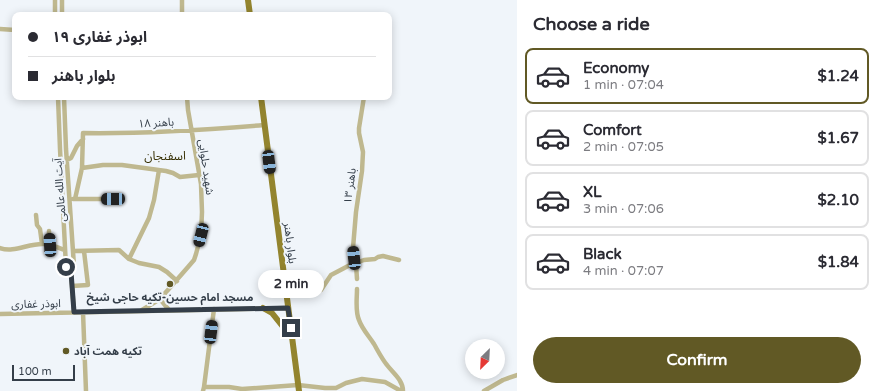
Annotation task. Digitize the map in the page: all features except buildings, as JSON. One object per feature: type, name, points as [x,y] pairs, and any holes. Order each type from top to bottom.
[{"type":"main road","points":[[248,0],[250,12]]},
{"type":"main road","name":"بلوار باهنر","points":[[260,100],[299,388]]},
{"type":"main road","points":[[263,308],[272,313],[292,336]]},
{"type":"street","points":[[55,0],[55,12]]},
{"type":"street","points":[[62,0],[62,12]]},
{"type":"street","points":[[182,0],[182,12]]},
{"type":"street","points":[[0,29],[12,30]]},
{"type":"street","name":"آیت الله عالمی","points":[[58,100],[66,267],[71,272],[74,266],[64,100]]},
{"type":"street","name":"شهید حلوایی","points":[[140,311],[160,299],[194,260],[201,235],[201,184],[187,100]]},
{"type":"street","name":"باهنر ۱۳","points":[[357,279],[353,248],[363,152],[359,128],[364,100]]},
{"type":"street","name":"باهنر ۱۸","points":[[83,139],[83,134],[124,134],[264,125]]},
{"type":"street","points":[[67,160],[72,158],[77,146],[83,139]]},
{"type":"street","points":[[75,199],[82,168],[83,139]]},
{"type":"street","points":[[60,149],[66,149]]},
{"type":"street","points":[[82,168],[103,165],[122,165],[159,170],[173,173],[180,177],[199,175]]},
{"type":"street","points":[[129,259],[149,218],[154,200],[159,170]]},
{"type":"street","points":[[69,199],[113,199]]},
{"type":"street","points":[[36,215],[37,226],[40,229],[42,244]]},
{"type":"street","points":[[49,231],[50,245]]},
{"type":"street","points":[[0,248],[8,250],[42,244],[65,250]]},
{"type":"street","points":[[73,251],[119,250],[129,259],[139,263],[159,267],[167,272],[176,281]]},
{"type":"street","points":[[72,286],[88,285],[84,251]]},
{"type":"street","points":[[286,294],[316,292],[321,290],[331,275],[364,260],[375,259],[383,256],[399,260]]},
{"type":"street","points":[[71,272],[74,312]]},
{"type":"street","points":[[214,309],[203,389],[229,387],[242,389],[281,386],[336,389],[346,383],[362,379],[385,382],[402,391],[403,387],[400,380],[386,364],[360,324],[357,312],[357,289]]},
{"type":"street","points":[[160,299],[169,310]]},
{"type":"street","name":"ابوذر غفاری","points":[[0,314],[288,308]]},
{"type":"street","points":[[83,312],[86,391]]},
{"type":"street","points":[[484,391],[503,380],[517,375]]},
{"type":"place","name":"مسجد امام حسین-تکیه حاجی شیخ","points":[[170,284]]},
{"type":"place","name":"تکیه همت آباد","points":[[66,351]]},
{"type":"district","name":"اسفنجان","points":[[165,156]]},
{"type":"route","points":[[66,267],[71,272],[74,312],[288,308],[291,328]]}]
